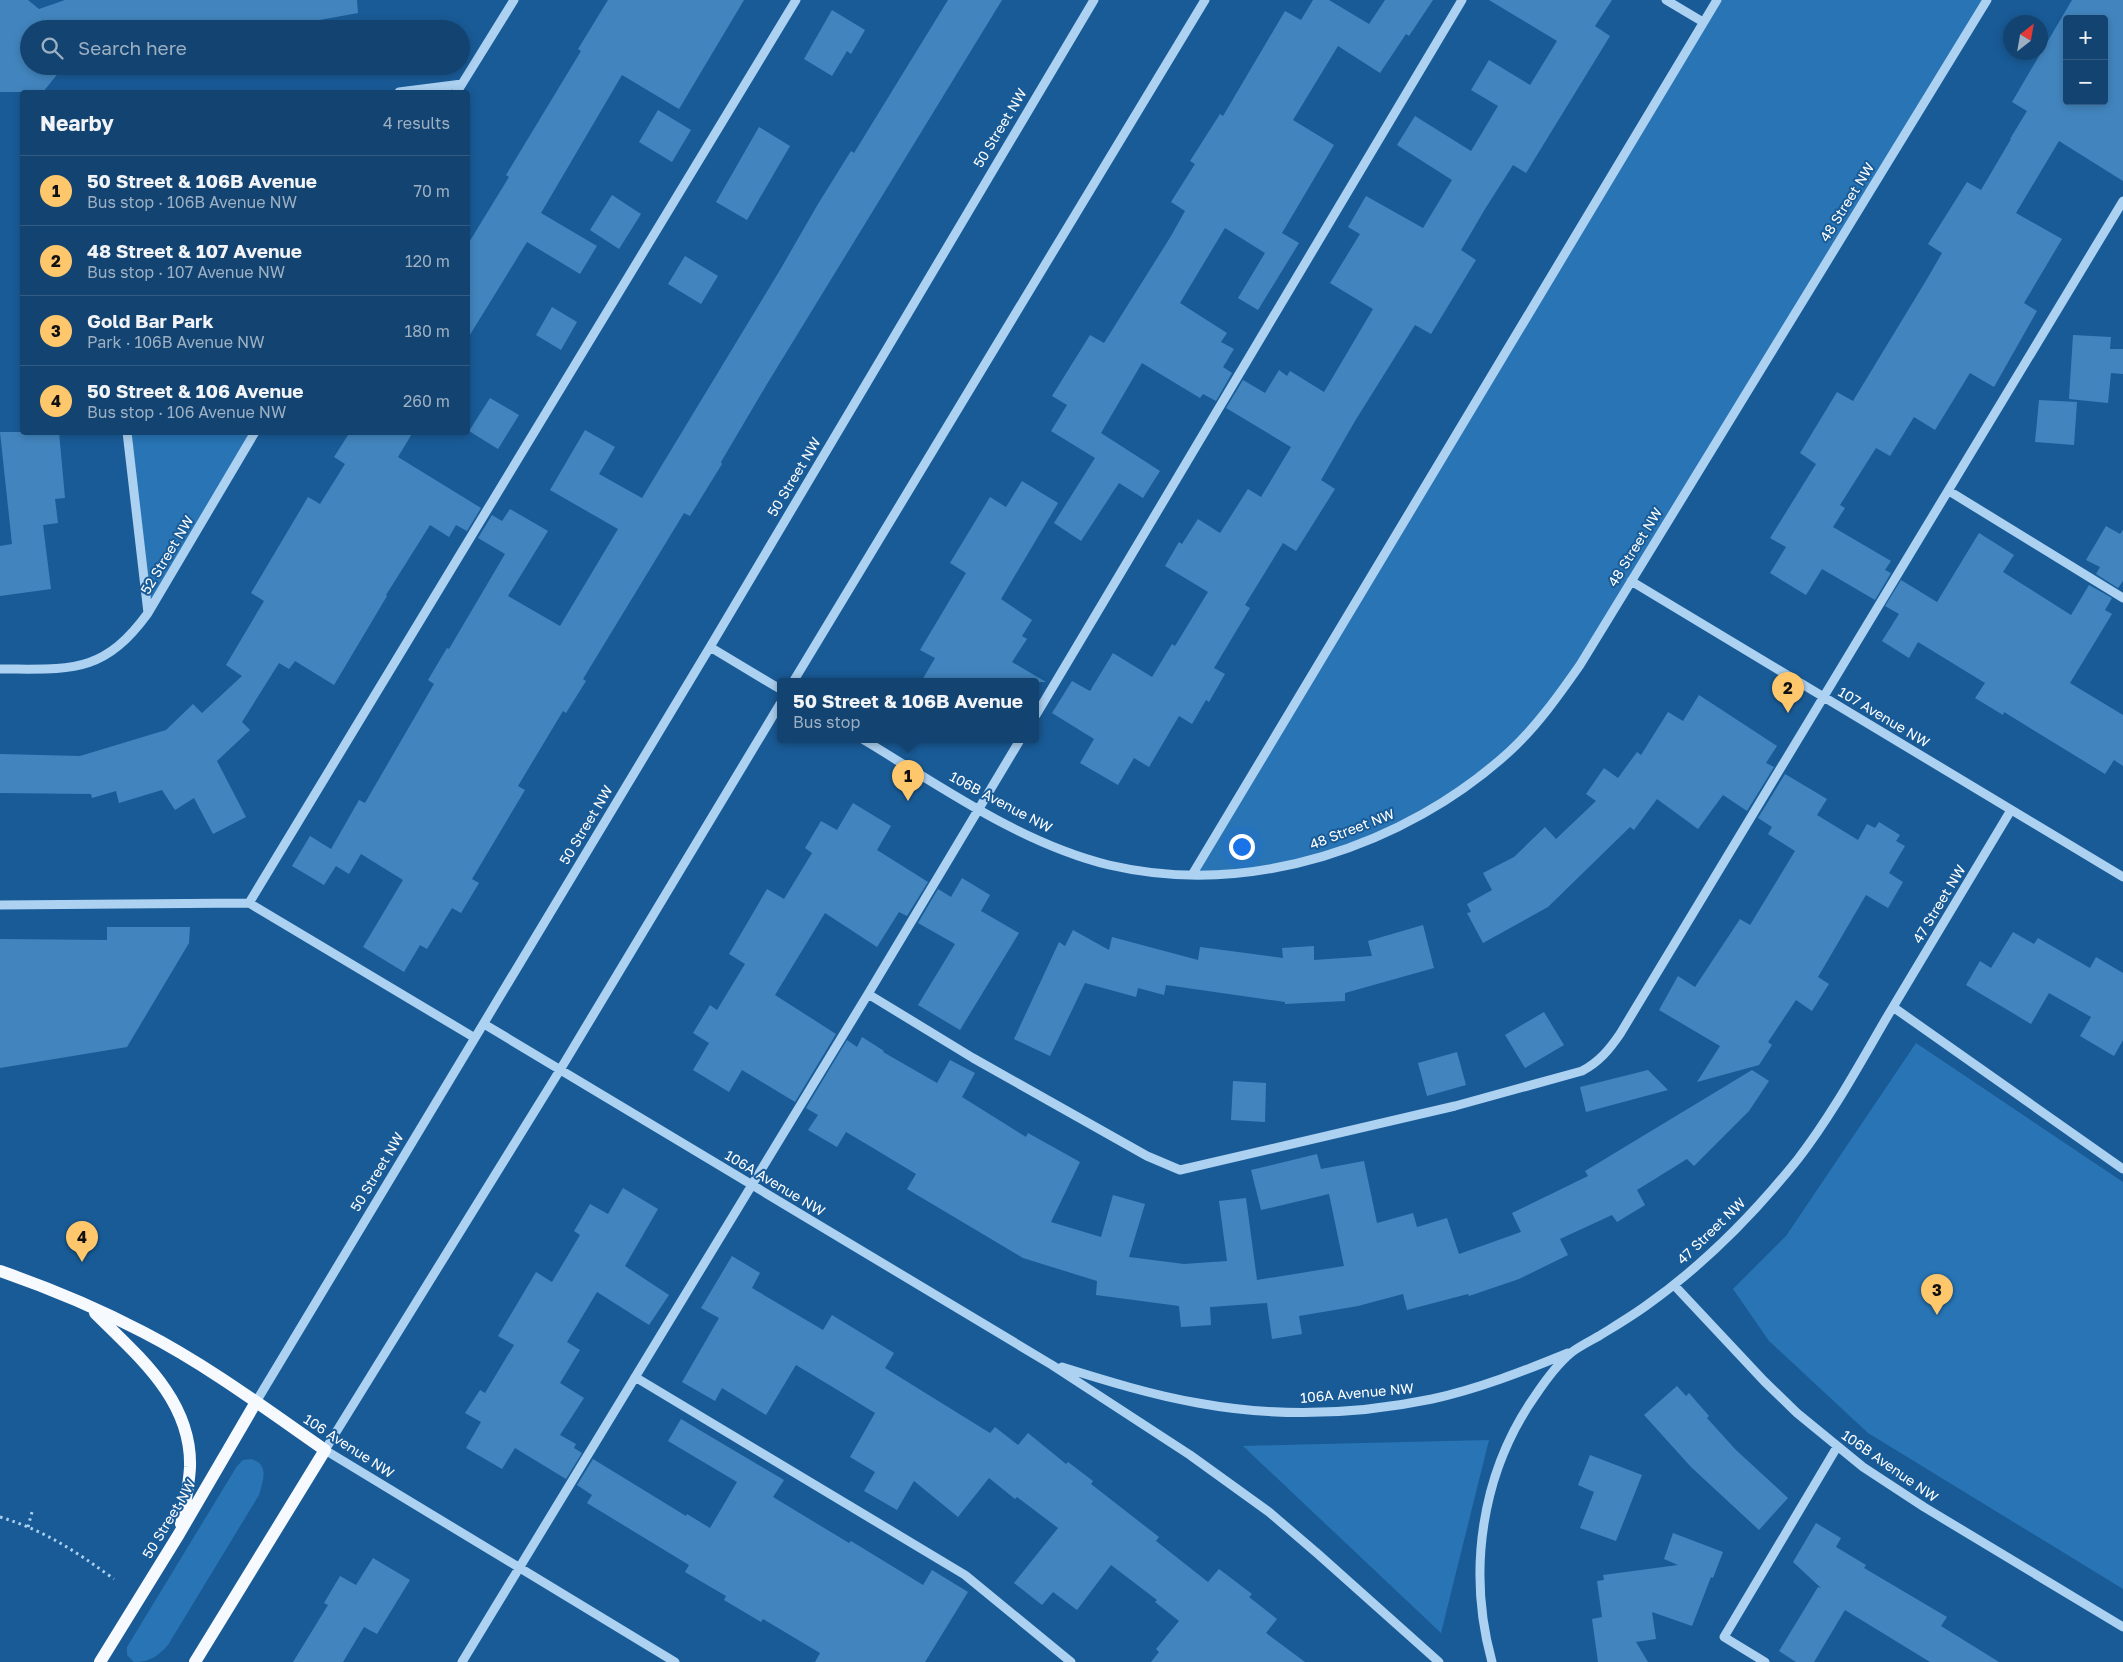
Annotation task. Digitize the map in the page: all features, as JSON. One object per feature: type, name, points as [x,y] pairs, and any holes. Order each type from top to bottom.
[{"type":"main road","name":"106 Avenue NW","points":[[0,1271],[87,1305],[145,1333],[233,1385],[325,1450]]},
{"type":"main road","points":[[87,1305],[150,1368],[182,1417],[186,1432],[190,1466],[188,1488],[179,1534]]},
{"type":"main road","name":"50 Street NW","points":[[100,1662],[179,1534],[256,1402]]},
{"type":"main road","points":[[195,1662],[325,1450]]},
{"type":"street","points":[[470,72],[514,0]]},
{"type":"street","points":[[249,903],[796,0]]},
{"type":"street","name":"50 Street NW","points":[[256,1402],[710,647],[1094,0]]},
{"type":"street","points":[[795,678],[1205,0]]},
{"type":"street","points":[[1039,709],[1462,0]]},
{"type":"street","points":[[1666,0],[1703,22]]},
{"type":"street","points":[[1192,875],[1717,0]]},
{"type":"street","name":"48 Street NW","points":[[1192,875],[1239,874],[1288,866],[1327,856],[1406,822],[1446,801],[1511,750],[1561,692],[1580,665],[1987,0]]},
{"type":"street","points":[[430,90],[460,88],[468,75]]},
{"type":"street","points":[[868,994],[973,1058],[1146,1156],[1180,1170],[1456,1106],[1582,1071],[1594,1064],[1607,1053],[1620,1034],[2123,201]]},
{"type":"street","name":"52 Street NW","points":[[127,435],[148,613]]},
{"type":"street","name":"52 Street NW","points":[[148,613],[253,435]]},
{"type":"street","points":[[1949,491],[2123,598]]},
{"type":"street","name":"107 Avenue NW","points":[[1631,581],[2123,878]]},
{"type":"street","points":[[0,669],[68,669],[95,661],[123,642],[135,631],[148,613]]},
{"type":"street","points":[[710,647],[777,687]]},
{"type":"street","points":[[325,1450],[560,1070],[777,709]]},
{"type":"street","name":"106B Avenue NW","points":[[869,743],[979,809],[1033,838],[1109,865],[1192,875]]},
{"type":"street","points":[[462,1662],[752,1186],[1018,743]]},
{"type":"street","name":"47 Street NW","points":[[1492,1662],[1483,1625],[1480,1590],[1480,1546],[1490,1493],[1518,1422],[1542,1386],[1572,1352],[1620,1323],[1674,1284],[1749,1216],[1798,1158],[1838,1100],[2011,810]]},
{"type":"street","points":[[0,905],[249,903],[476,1038]]},
{"type":"street","points":[[1893,1007],[2123,1169]]},
{"type":"street","name":"106A Avenue NW","points":[[484,1024],[1052,1364],[1239,1489],[1318,1554],[1439,1662]]},
{"type":"street","name":"106B Avenue NW","points":[[1674,1284],[1764,1381],[1837,1447],[1894,1489],[2123,1627]]},
{"type":"street","name":"106A Avenue NW","points":[[1052,1364],[1144,1392],[1198,1403],[1249,1410],[1299,1413],[1348,1410],[1432,1399],[1508,1376],[1572,1352]]},
{"type":"street","points":[[635,1377],[965,1575],[1071,1662]]},
{"type":"street","points":[[1765,1662],[1724,1637],[1837,1447]]},
{"type":"street","name":"106 Avenue NW","points":[[325,1450],[675,1662]]},
{"type":"path","points":[[28,1527],[32,1512]]},
{"type":"path","points":[[0,1518],[47,1534],[76,1551],[114,1579]]},
{"type":"shaded area","points":[[1717,0],[1987,0],[1580,665],[1539,719],[1481,775],[1407,822],[1288,866],[1192,875]]},
{"type":"shaded area","points":[[127,435],[254,435],[148,613]]},
{"type":"shaded area","points":[[1916,1043],[2123,1182],[2123,1589],[1868,1433],[1769,1341],[1733,1289],[1786,1236]]},
{"type":"shaded area","points":[[1489,1440],[1441,1633],[1243,1446]]},
{"type":"shaded area","points":[[251,1459],[257,1461],[263,1469],[264,1474],[259,1495],[168,1645],[153,1658],[134,1662],[127,1655],[127,1647],[237,1466],[243,1460]]},
{"type":"building","points":[[0,0],[28,0],[39,9],[65,0],[357,0],[358,13],[320,20],[20,20],[20,75],[57,75],[45,90],[0,92]]},
{"type":"building","points":[[608,0],[744,0],[679,109],[622,75],[541,213],[597,246],[580,274],[527,242],[470,335],[470,241],[509,177],[506,175],[581,51],[578,49]]},
{"type":"building","points":[[948,0],[1002,0],[767,384],[690,516],[684,513],[583,679],[586,681],[566,713],[563,711],[518,786],[525,790],[472,879],[479,883],[461,913],[452,908],[427,949],[420,945],[404,972],[363,947],[403,880],[361,854],[349,874],[336,866],[324,885],[292,866],[310,836],[331,849],[359,800],[365,803],[434,684],[428,680],[447,648],[449,649],[505,554],[478,538],[492,515],[502,521],[510,509],[548,531],[508,596],[560,626],[618,529],[550,490],[585,430],[615,447],[599,474],[642,498],[818,204],[851,151],[854,153]]},
{"type":"building","points":[[1313,0],[1329,0],[1369,24],[1385,0],[1433,0],[1409,36],[1406,34],[1380,73],[1338,46],[1293,120],[1334,145],[1282,233],[1299,243],[1258,310],[1238,298],[1265,253],[1225,228],[1180,303],[1227,333],[1221,342],[1234,349],[1223,367],[1232,373],[1216,401],[1203,394],[1200,398],[1142,363],[1101,433],[1160,471],[1143,498],[1119,483],[1081,541],[1054,523],[1095,458],[1051,431],[1067,405],[1052,396],[1090,335],[1104,343],[1171,236],[1185,211],[1171,202],[1195,164],[1190,161],[1220,114],[1223,116],[1285,11],[1301,20]]},
{"type":"building","points":[[1489,0],[1612,0],[1595,26],[1610,36],[1526,173],[1513,165],[1485,209],[1461,250],[1476,260],[1431,334],[1415,325],[1355,421],[1321,480],[1335,489],[1296,551],[1283,543],[1245,605],[1250,608],[1214,668],[1225,674],[1209,702],[1206,700],[1192,724],[1179,716],[1149,767],[1134,758],[1118,785],[1080,763],[1094,739],[1052,713],[1072,681],[1090,691],[1113,653],[1152,677],[1172,644],[1175,646],[1208,592],[1165,566],[1179,542],[1182,544],[1198,519],[1220,533],[1248,489],[1261,497],[1291,447],[1226,408],[1243,380],[1265,393],[1279,370],[1287,376],[1290,371],[1324,392],[1373,309],[1330,283],[1360,234],[1348,227],[1366,196],[1423,228],[1452,180],[1397,145],[1415,116],[1471,151],[1498,106],[1471,90],[1489,60],[1530,85],[1557,41]]},
{"type":"building","points":[[2072,0],[2123,0],[2123,181],[2059,141],[2016,213],[2062,239],[2024,303],[2037,311],[1994,387],[1970,373],[1935,430],[1914,417],[1890,456],[1876,448],[1840,505],[1845,508],[1833,527],[1891,561],[1885,570],[1891,573],[1875,600],[1822,569],[1806,595],[1770,573],[1786,547],[1770,538],[1816,464],[1800,453],[1837,392],[1853,401],[1942,253],[1928,244],[1967,182],[1981,190],[2027,111],[2012,102],[2037,60],[2048,60],[2048,41],[2063,15],[2063,105],[2108,105],[2108,15],[2063,15]]},
{"type":"building","points":[[832,10],[865,30],[851,54],[847,51],[832,76],[804,59]]},
{"type":"building","points":[[658,110],[691,130],[672,162],[639,142]]},
{"type":"building","points":[[759,127],[790,146],[747,220],[716,202]]},
{"type":"building","points":[[612,195],[641,214],[619,249],[590,230]]},
{"type":"building","points":[[685,256],[718,276],[701,304],[668,284]]},
{"type":"building","points":[[552,307],[577,322],[561,350],[536,335]]},
{"type":"building","points":[[2073,335],[2111,337],[2110,349],[2123,349],[2123,374],[2111,373],[2108,403],[2069,399]]},
{"type":"building","points":[[490,398],[519,415],[498,449],[470,432]]},
{"type":"building","points":[[2039,400],[2077,402],[2074,445],[2035,442]]},
{"type":"building","points":[[0,432],[20,432],[20,435],[59,435],[65,498],[55,499],[58,523],[43,525],[51,589],[0,596],[0,546],[12,544]]},
{"type":"building","points":[[348,435],[411,435],[398,457],[481,508],[467,531],[456,525],[449,537],[430,525],[386,595],[334,685],[295,661],[289,669],[279,663],[242,722],[250,730],[217,761],[246,817],[213,834],[194,798],[175,810],[162,790],[119,803],[116,791],[92,798],[91,794],[0,793],[0,754],[80,756],[166,730],[193,704],[202,713],[242,676],[226,665],[264,601],[251,593],[308,497],[320,504],[345,464],[334,457]]},
{"type":"building","points":[[1022,481],[1058,503],[1001,599],[1032,620],[1022,636],[1027,639],[1012,662],[1046,682],[1039,682],[1039,678],[923,678],[935,658],[920,650],[966,573],[950,563],[990,497],[1006,507]]},
{"type":"building","points":[[2106,526],[2120,534],[2123,530],[2123,581],[2118,588],[2096,574],[2100,567],[2086,560]]},
{"type":"building","points":[[1979,533],[2014,555],[2003,572],[2071,615],[2089,585],[2112,598],[2105,610],[2112,614],[2070,683],[2123,715],[2123,766],[2114,760],[2105,774],[2004,712],[2003,715],[1975,698],[1985,683],[1918,642],[1909,658],[1882,641],[1899,614],[1885,606],[1901,580],[1937,602]]},
{"type":"building","points":[[1699,695],[1777,746],[1766,763],[1774,767],[1747,811],[1723,795],[1698,829],[1657,799],[1634,830],[1630,827],[1548,907],[1483,943],[1467,913],[1471,912],[1467,904],[1492,890],[1483,873],[1514,857],[1545,827],[1556,839],[1596,801],[1586,794],[1604,768],[1618,778],[1637,752],[1641,755],[1668,712],[1683,721]]},
{"type":"building","points":[[1785,774],[1827,799],[1817,815],[1858,840],[1867,824],[1875,828],[1879,822],[1900,835],[1896,841],[1905,846],[1889,873],[1903,882],[1888,908],[1866,895],[1818,977],[1829,984],[1812,1011],[1796,1000],[1768,1042],[1772,1045],[1759,1065],[1697,1082],[1720,1046],[1659,1010],[1678,976],[1695,987],[1740,919],[1750,925],[1795,851],[1768,834],[1772,827],[1758,818]]},
{"type":"building","points":[[853,803],[891,826],[877,850],[928,882],[907,916],[899,912],[877,947],[825,913],[775,995],[836,1034],[795,1102],[742,1070],[729,1092],[693,1070],[709,1043],[693,1033],[710,1005],[717,1010],[745,964],[729,954],[767,889],[784,899],[812,853],[805,848],[821,821],[837,830]]},
{"type":"building","points":[[962,878],[990,895],[981,911],[1019,933],[960,1030],[918,1005],[955,944],[918,923],[938,889],[951,897]]},
{"type":"building","points":[[1423,925],[1434,968],[1345,993],[1345,1001],[1285,1004],[1285,1002],[1166,985],[1164,995],[1138,988],[1136,997],[1085,983],[1050,1056],[1014,1039],[1059,942],[1065,946],[1073,930],[1109,950],[1112,937],[1198,960],[1200,947],[1283,958],[1282,948],[1314,946],[1314,960],[1372,956],[1368,941]]},
{"type":"building","points":[[107,927],[190,927],[189,943],[127,1047],[0,1068],[0,939],[107,940]]},
{"type":"building","points":[[2013,932],[2034,944],[2038,938],[2090,968],[2096,957],[2123,973],[2123,1040],[2114,1056],[2080,1036],[2091,1017],[2049,993],[2031,1024],[1966,985],[1980,961],[1991,968]]},
{"type":"building","points":[[1544,1012],[1564,1045],[1525,1068],[1505,1035]]},
{"type":"building","points":[[862,1037],[883,1052],[937,1083],[950,1060],[975,1073],[962,1097],[1026,1137],[1028,1133],[1080,1162],[1051,1222],[1101,1237],[1113,1195],[1145,1204],[1129,1257],[1184,1264],[1227,1261],[1219,1201],[1246,1198],[1257,1280],[1344,1266],[1329,1194],[1261,1210],[1251,1170],[1317,1154],[1321,1169],[1364,1161],[1377,1223],[1413,1213],[1417,1227],[1447,1218],[1459,1254],[1521,1232],[1512,1213],[1588,1176],[1585,1171],[1752,1070],[1769,1081],[1749,1111],[1694,1166],[1687,1159],[1637,1190],[1645,1205],[1617,1222],[1612,1215],[1560,1239],[1568,1255],[1519,1279],[1469,1296],[1468,1294],[1407,1310],[1403,1294],[1358,1306],[1299,1316],[1302,1334],[1272,1339],[1267,1303],[1210,1307],[1211,1325],[1181,1327],[1179,1306],[1096,1295],[1097,1281],[1023,1258],[907,1189],[916,1174],[846,1132],[837,1147],[808,1130],[818,1115],[806,1108],[847,1040],[857,1047]]},
{"type":"building","points":[[1457,1052],[1466,1085],[1427,1096],[1418,1063]]},
{"type":"building","points":[[1648,1070],[1668,1090],[1586,1112],[1580,1087]]},
{"type":"building","points":[[1233,1081],[1266,1083],[1265,1122],[1231,1120]]},
{"type":"building","points":[[623,1188],[658,1209],[625,1266],[669,1295],[649,1325],[597,1292],[567,1342],[580,1350],[560,1383],[584,1398],[560,1435],[576,1444],[574,1448],[582,1453],[566,1479],[515,1448],[502,1469],[466,1448],[481,1422],[465,1413],[480,1390],[485,1393],[514,1345],[498,1336],[536,1272],[552,1282],[580,1235],[574,1231],[590,1204],[608,1214]]},
{"type":"building","points":[[732,1256],[760,1273],[752,1288],[823,1330],[832,1315],[894,1353],[885,1368],[990,1433],[995,1427],[1018,1445],[1028,1433],[1066,1464],[1068,1462],[1093,1481],[1091,1484],[1159,1537],[1156,1541],[1208,1582],[1219,1569],[1252,1594],[1249,1597],[1277,1619],[1266,1633],[1305,1662],[1151,1662],[1159,1652],[1156,1649],[1179,1621],[1155,1602],[1157,1600],[1111,1565],[1077,1610],[1053,1592],[1042,1605],[1014,1583],[1058,1528],[1017,1497],[1015,1499],[989,1478],[958,1517],[914,1481],[897,1510],[864,1491],[875,1472],[850,1457],[875,1413],[796,1365],[766,1415],[722,1388],[715,1401],[682,1382],[719,1318],[701,1308]]},
{"type":"building","points":[[1677,1386],[1686,1396],[1689,1393],[1709,1416],[1707,1418],[1736,1450],[1788,1498],[1759,1530],[1691,1467],[1644,1415]]},
{"type":"building","points":[[681,1419],[784,1480],[773,1497],[849,1543],[851,1541],[923,1585],[932,1570],[968,1592],[925,1662],[815,1662],[820,1653],[763,1619],[761,1622],[724,1600],[726,1596],[685,1572],[689,1565],[587,1503],[592,1495],[577,1485],[593,1459],[686,1516],[687,1514],[710,1528],[737,1482],[668,1441]]},
{"type":"building","points":[[1590,1455],[1642,1475],[1616,1541],[1580,1528],[1594,1492],[1578,1485]]},
{"type":"building","points":[[1816,1523],[1841,1538],[1836,1547],[1866,1565],[1864,1568],[1947,1617],[1941,1626],[1999,1662],[1930,1662],[1845,1610],[1814,1662],[1796,1662],[1779,1651],[1818,1587],[1821,1588],[1793,1562]]},
{"type":"building","points":[[1673,1533],[1723,1552],[1692,1626],[1652,1612],[1656,1639],[1636,1642],[1648,1662],[1598,1662],[1592,1619],[1602,1617],[1597,1581],[1604,1580],[1603,1575],[1678,1565],[1664,1559]]},
{"type":"building","points":[[373,1558],[410,1580],[377,1634],[364,1627],[343,1662],[293,1662],[328,1605],[324,1603],[340,1576],[356,1585]]},
{"type":"place","name":"48 Street & 107 Avenue","points":[[1788,713]]},
{"type":"place","name":"50 Street & 106B Avenue","points":[[908,801]]},
{"type":"place","name":"50 Street & 106 Avenue","points":[[82,1262]]},
{"type":"place","name":"Gold Bar Park","points":[[1937,1315]]}]
